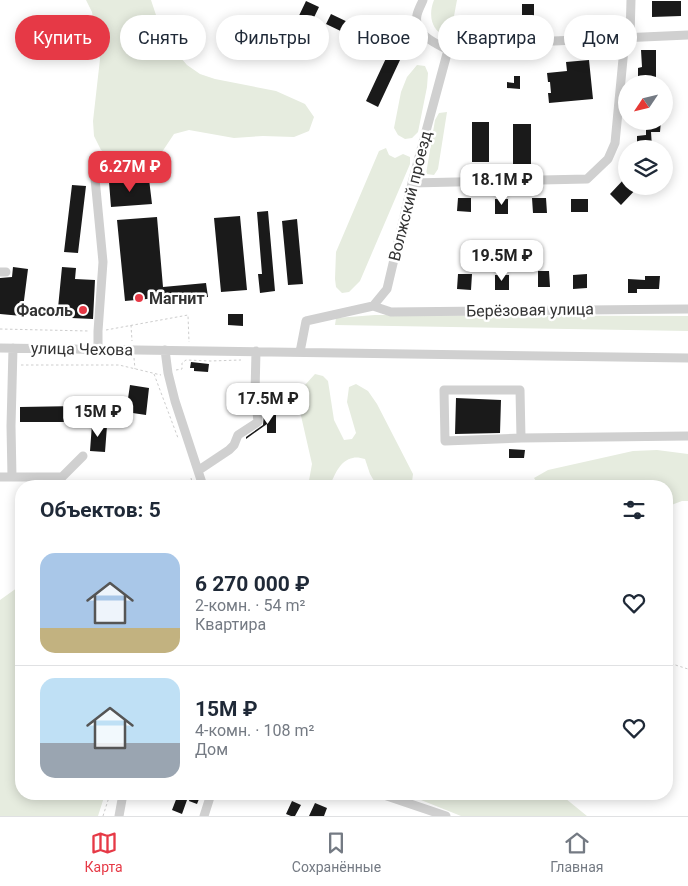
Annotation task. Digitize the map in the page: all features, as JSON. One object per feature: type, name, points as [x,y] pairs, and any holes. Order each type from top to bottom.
[{"type":"street","points":[[424,0],[416,16],[417,25],[421,33],[438,44]]},
{"type":"street","points":[[630,15],[631,0]]},
{"type":"street","points":[[637,38],[688,35]]},
{"type":"street","name":"Волжский проезд","points":[[373,306],[387,289],[412,183],[445,60]]},
{"type":"street","points":[[412,183],[587,179],[608,159],[615,143],[625,60]]},
{"type":"street","points":[[94,168],[103,262],[98,349]]},
{"type":"street","points":[[300,352],[306,322],[373,306]]},
{"type":"street","name":"Берёзовая улица","points":[[373,306],[391,312],[688,309]]},
{"type":"street","name":"улица Чехова","points":[[0,348],[189,350],[255,356],[300,352],[688,358]]},
{"type":"street","points":[[12,477],[13,348]]},
{"type":"street","points":[[165,350],[175,401],[202,480]]},
{"type":"street","points":[[199,470],[229,450],[238,435],[258,422],[255,393],[255,356]]},
{"type":"street","points":[[521,438],[520,390],[444,390],[445,441],[688,436]]},
{"type":"street","points":[[0,477],[62,477],[83,456]]},
{"type":"street","points":[[118,816],[122,800]]},
{"type":"street","points":[[204,816],[209,800]]},
{"type":"street","points":[[399,800],[446,816]]},
{"type":"path","points":[[0,329],[98,332],[188,315],[189,350]]},
{"type":"path","points":[[12,365],[119,366],[159,375],[182,369],[182,363],[186,360],[210,361],[255,356]]},
{"type":"path","points":[[153,374],[180,443]]},
{"type":"path","points":[[191,476],[192,480]]},
{"type":"path","points":[[673,665],[688,670]]},
{"type":"path","points":[[103,816],[108,800]]},
{"type":"shaded area","points":[[86,0],[151,0],[156,15],[120,15],[120,60],[183,60],[200,74],[215,79],[276,91],[305,104],[314,117],[309,131],[294,137],[263,136],[234,138],[189,130],[174,134],[158,158],[145,165],[129,164],[114,159],[101,150],[94,136],[93,121],[100,60],[110,60],[110,15],[93,15]]},
{"type":"shaded area","points":[[434,0],[457,0],[454,15],[438,15],[438,32],[432,22]]},
{"type":"shaded area","points":[[417,65],[425,66],[428,73],[427,87],[418,132],[412,138],[405,139],[398,135],[394,128],[401,92],[407,77]]},
{"type":"shaded area","points":[[447,112],[438,169],[434,175],[426,174],[435,120],[439,113]]},
{"type":"shaded area","points":[[386,148],[389,155],[395,158],[403,154],[410,157],[410,164],[360,281],[349,292],[342,293],[336,287],[336,252],[379,151]]},
{"type":"shaded area","points":[[375,315],[688,316],[688,331],[335,325],[336,318]]},
{"type":"shaded area","points":[[315,374],[323,376],[328,381],[334,420],[344,440],[352,439],[356,433],[347,402],[349,387],[356,384],[368,391],[377,404],[413,474],[412,480],[374,480],[365,459],[356,458],[348,459],[344,462],[333,480],[309,480],[312,464],[299,407],[305,385]]},
{"type":"shaded area","points":[[657,450],[688,454],[688,501],[673,504],[673,480],[535,480],[534,478],[548,470],[633,451]]},
{"type":"shaded area","points":[[15,589],[15,800],[103,800],[98,816],[0,816],[0,600]]},
{"type":"shaded area","points":[[421,800],[567,800],[587,816],[461,816]]},
{"type":"building","points":[[306,1],[319,7],[315,15],[299,15]]},
{"type":"building","points":[[652,1],[681,1],[681,16],[652,17]]},
{"type":"building","points":[[522,4],[534,4],[534,15],[522,15]]},
{"type":"building","points":[[331,14],[339,18],[339,30],[329,25]]},
{"type":"building","points":[[641,50],[656,50],[656,75],[638,75],[638,68],[642,67]]},
{"type":"building","points":[[385,60],[400,60],[378,107],[366,101]]},
{"type":"building","points":[[589,60],[593,99],[549,103],[548,93],[551,93],[547,73],[567,71],[566,62]]},
{"type":"building","points":[[514,76],[520,76],[520,89],[507,88],[507,82],[514,83]]},
{"type":"building","points":[[472,122],[489,122],[489,162],[472,162]]},
{"type":"building","points":[[513,124],[531,124],[531,164],[513,164]]},
{"type":"building","points":[[646,130],[660,130],[660,132],[651,132],[652,140],[637,140],[637,136],[646,135]]},
{"type":"building","points":[[149,179],[152,204],[111,207],[109,182]]},
{"type":"building","points":[[72,185],[86,186],[78,253],[64,252]]},
{"type":"building","points":[[618,186],[618,195],[630,195],[621,205],[610,194]]},
{"type":"building","points":[[458,198],[471,198],[471,212],[457,211]]},
{"type":"building","points":[[532,198],[546,198],[547,213],[533,213]]},
{"type":"building","points":[[495,199],[508,199],[508,214],[495,214]]},
{"type":"building","points":[[571,199],[588,199],[588,212],[571,212]]},
{"type":"building","points":[[268,211],[275,291],[260,293],[258,274],[262,274],[257,212]]},
{"type":"building","points":[[240,216],[247,290],[221,292],[214,218]]},
{"type":"building","points":[[157,217],[163,287],[206,283],[208,297],[170,301],[169,297],[125,301],[117,220]]},
{"type":"building","points":[[297,219],[303,284],[288,285],[282,221]]},
{"type":"building","points":[[13,267],[28,269],[22,316],[0,314],[0,278],[12,277]]},
{"type":"building","points":[[62,267],[76,268],[75,279],[95,280],[93,319],[50,317],[50,308],[58,308]]},
{"type":"building","points":[[538,271],[549,271],[550,287],[538,287]]},
{"type":"building","points":[[458,274],[472,274],[471,290],[457,289]]},
{"type":"building","points":[[587,274],[587,288],[573,289],[573,275]]},
{"type":"building","points":[[495,275],[509,275],[509,290],[495,290]]},
{"type":"building","points":[[645,276],[660,276],[659,289],[637,289],[637,293],[628,293],[628,279],[645,280]]},
{"type":"building","points":[[228,314],[243,314],[243,326],[228,325]]},
{"type":"building","points":[[191,362],[209,364],[208,372],[194,371],[194,368],[190,368]]},
{"type":"building","points":[[130,385],[149,388],[146,415],[126,412]]},
{"type":"building","points":[[456,398],[501,400],[500,433],[455,434]]},
{"type":"building","points":[[78,406],[78,422],[20,422],[20,407]]},
{"type":"building","points":[[264,415],[276,415],[276,433],[267,433],[267,424],[246,439],[246,437],[263,425]]},
{"type":"building","points":[[92,424],[107,426],[105,452],[90,451]]},
{"type":"building","points":[[509,449],[525,450],[524,458],[509,458]]},
{"type":"building","points":[[176,800],[187,800],[182,814],[172,810]]},
{"type":"building","points":[[189,800],[199,800],[197,804]]},
{"type":"building","points":[[292,801],[301,805],[295,816],[286,814]]},
{"type":"building","points":[[315,803],[327,808],[324,816],[309,816]]},
{"type":"place","name":"Магнит","points":[[139,298]]},
{"type":"place","name":"Фасоль","points":[[83,310]]}]
